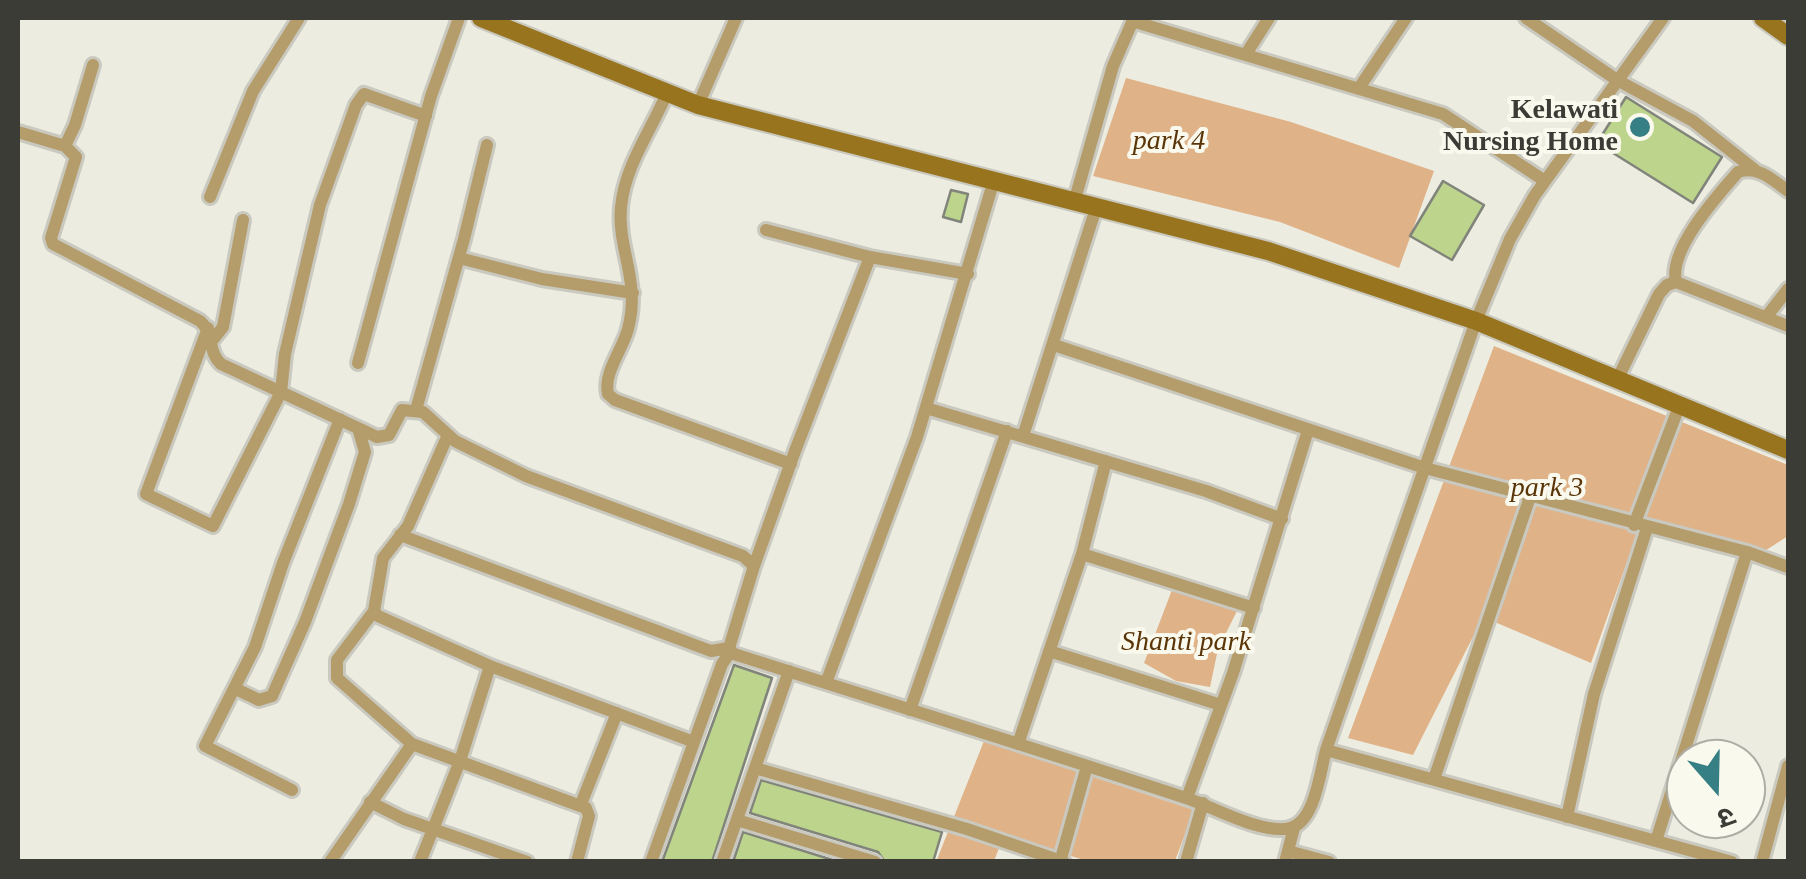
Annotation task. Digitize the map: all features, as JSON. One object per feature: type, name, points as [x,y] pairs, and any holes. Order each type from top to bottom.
[{"type":"street","points":[[210,197],[253,92],[299,18]]},
{"type":"street","points":[[358,363],[426,116],[459,18]]},
{"type":"street","points":[[482,18],[698,105],[1268,251],[1476,322],[1788,450]]},
{"type":"street","points":[[698,105],[736,18]]},
{"type":"street","points":[[1246,54],[1269,18]]},
{"type":"street","points":[[1359,88],[1406,18]]},
{"type":"street","points":[[1526,18],[1618,80],[1693,121],[1788,191]]},
{"type":"street","points":[[400,535],[711,652],[730,650],[1187,798],[1266,828],[1294,828],[1308,812],[1326,750],[1476,322],[1510,239],[1545,181],[1663,18]]},
{"type":"street","points":[[1763,18],[1788,36]]},
{"type":"street","points":[[1075,199],[1113,66],[1133,20],[1443,114],[1545,181]]},
{"type":"street","points":[[65,146],[94,65]]},
{"type":"street","points":[[667,93],[627,171],[620,210],[632,293],[628,328],[609,377],[608,394],[615,400],[791,464]]},
{"type":"street","points":[[242,220],[223,326],[210,335],[146,494],[213,526],[281,392],[285,354],[320,205],[356,105],[364,94],[426,116]]},
{"type":"street","points":[[18,132],[65,146],[76,156],[50,238],[53,244],[210,335]]},
{"type":"street","points":[[416,410],[487,144]]},
{"type":"street","points":[[1676,282],[1674,261],[1691,234],[1738,172],[1755,170]]},
{"type":"street","points":[[826,683],[926,408],[994,180]]},
{"type":"street","points":[[1023,436],[1097,205]]},
{"type":"street","points":[[766,230],[870,257],[968,274]]},
{"type":"street","points":[[651,862],[730,650],[754,566],[870,257]]},
{"type":"street","points":[[459,258],[542,280],[632,293]]},
{"type":"street","points":[[1618,378],[1659,294],[1676,282],[1788,326]]},
{"type":"street","points":[[1768,316],[1788,288]]},
{"type":"street","points":[[210,335],[212,352],[221,364],[358,428],[383,438],[389,435],[402,410],[416,410],[448,435],[526,476],[743,556],[754,566]]},
{"type":"street","points":[[1054,345],[1425,468],[1747,552],[1788,567]]},
{"type":"street","points":[[1567,817],[1594,694],[1680,404]]},
{"type":"street","points":[[926,408],[1206,491],[1282,519]]},
{"type":"street","points":[[292,790],[205,746],[255,647],[283,563],[340,419]]},
{"type":"street","points":[[236,689],[258,700],[272,696],[287,664],[365,452],[358,428]]},
{"type":"street","points":[[1187,798],[1254,608],[1308,430]]},
{"type":"street","points":[[910,710],[1007,432]]},
{"type":"street","points":[[448,435],[416,510],[382,558],[374,611],[337,660],[336,678],[412,744],[581,804],[589,816],[577,862]]},
{"type":"street","points":[[1018,744],[1082,554],[1106,460]]},
{"type":"street","points":[[1434,780],[1530,497]]},
{"type":"street","points":[[1656,841],[1747,552]]},
{"type":"street","points":[[1082,554],[1254,608]]},
{"type":"street","points":[[374,611],[386,621],[490,666],[694,742]]},
{"type":"street","points":[[1049,651],[1222,705]]},
{"type":"street","points":[[420,862],[460,761],[490,666]]},
{"type":"street","points":[[722,862],[789,671]]},
{"type":"street","points":[[581,804],[616,713]]},
{"type":"street","points":[[330,862],[412,744]]},
{"type":"street","points":[[1326,750],[1732,862]]},
{"type":"street","points":[[755,768],[967,829],[1061,861],[1087,766]]},
{"type":"street","points":[[1762,862],[1788,766]]},
{"type":"street","points":[[370,802],[528,862]]},
{"type":"street","points":[[1186,862],[1203,804]]},
{"type":"street","points":[[736,820],[875,862]]},
{"type":"street","points":[[1294,828],[1286,856],[1329,862]]},
{"type":"green space","name":"park 4","points":[[1126,78],[1291,122],[1434,171],[1399,268],[1280,222],[1093,176]]},
{"type":"green space","name":"park 3","points":[[1494,346],[1788,465],[1788,536],[1760,554],[1638,531],[1591,663],[1483,617],[1413,755],[1348,738]]},
{"type":"green space","name":"Shanti park","points":[[1172,590],[1237,611],[1218,649],[1210,687],[1176,681],[1144,663]]},
{"type":"green space","points":[[984,741],[1194,810],[1175,861],[1087,861],[1004,835],[994,861],[936,862]]},
{"type":"building","points":[[1626,97],[1722,157],[1693,203],[1597,143]]},
{"type":"building","points":[[1443,181],[1484,205],[1452,260],[1410,236]]},
{"type":"building","points":[[951,190],[968,194],[961,222],[943,217]]},
{"type":"building","points":[[734,665],[772,678],[712,862],[662,862]]},
{"type":"building","points":[[761,780],[942,832],[933,862],[885,862],[878,852],[750,813]]},
{"type":"building","points":[[743,832],[839,862],[733,862]]},
{"type":"place","name":"Kelawati Nursing Home","points":[[1640,127]]}]
